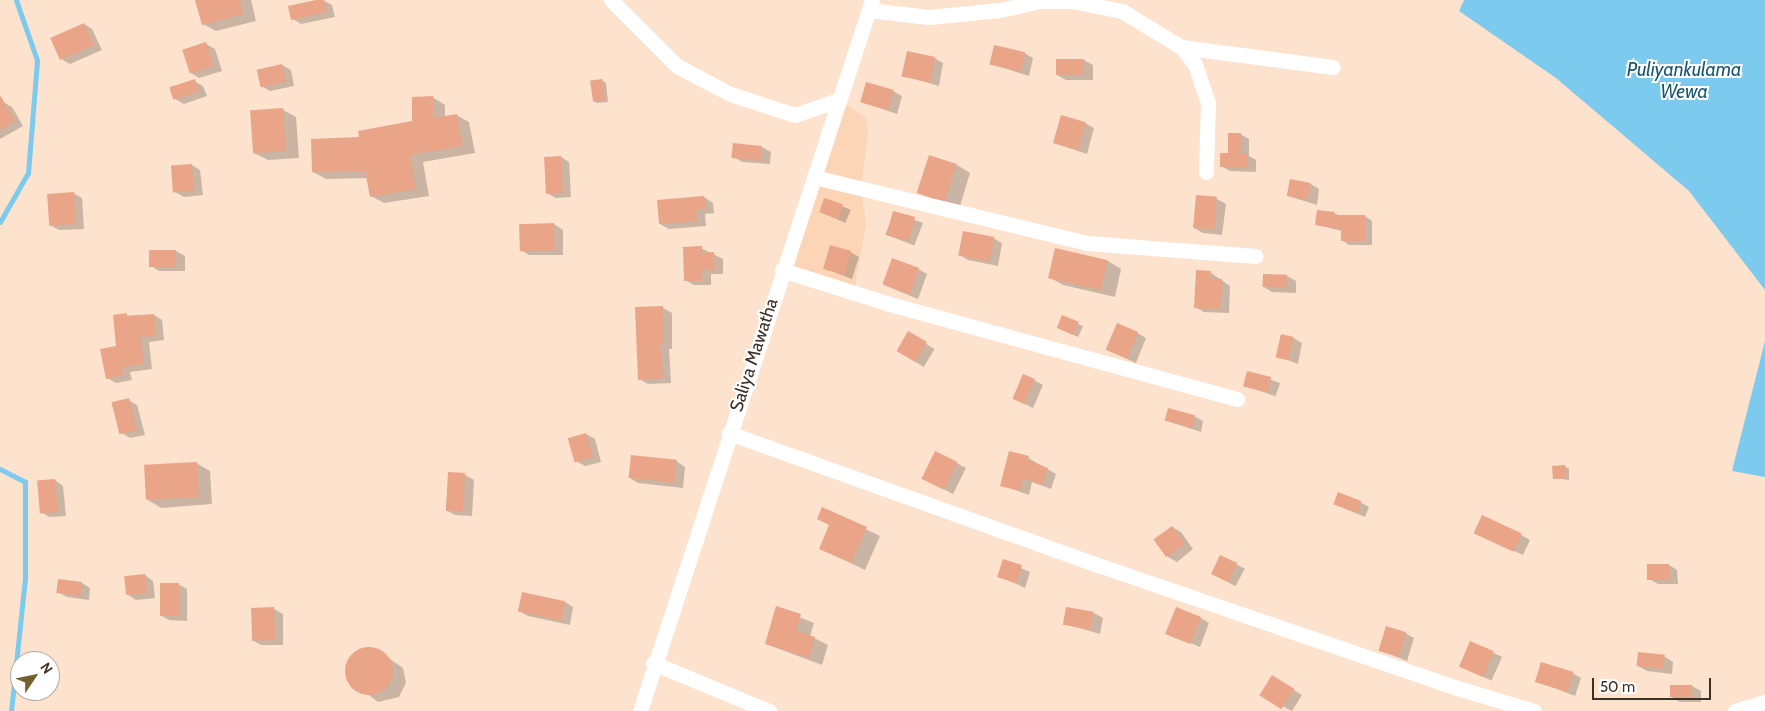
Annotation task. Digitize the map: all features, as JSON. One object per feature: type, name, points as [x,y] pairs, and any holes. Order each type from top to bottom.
[{"type":"street","points":[[611,0],[677,66],[730,94],[795,115],[838,100]]},
{"type":"street","points":[[870,5],[929,17],[1000,10],[1040,1],[1070,1],[1122,11],[1181,47],[1195,64],[1208,103],[1206,172]]},
{"type":"street","name":"Saliya Mawatha","points":[[640,711],[653,662],[870,5]]},
{"type":"street","points":[[1181,47],[1333,67]]},
{"type":"street","points":[[814,177],[1087,243],[1256,256]]},
{"type":"street","points":[[782,270],[886,303],[1237,399]]},
{"type":"street","points":[[729,432],[1108,569],[1461,689],[1534,711]]},
{"type":"street","points":[[653,662],[769,711]]},
{"type":"street","points":[[1735,711],[1765,702]]},
{"type":"shaded area","points":[[838,100],[865,117],[868,131],[861,190],[866,224],[854,291],[782,270]]},
{"type":"water","name":"Puliyankulama Wewa","points":[[1464,0],[1765,0],[1765,290],[1689,191],[1556,78],[1459,11]]},
{"type":"water","points":[[1765,341],[1765,477],[1732,471]]},
{"type":"building","points":[[195,0],[240,0],[243,14],[202,25]]},
{"type":"building","points":[[324,0],[327,12],[291,20],[288,6]]},
{"type":"building","points":[[84,23],[94,45],[60,60],[50,38]]},
{"type":"building","points":[[206,42],[214,66],[190,74],[182,50]]},
{"type":"building","points":[[994,45],[1025,52],[1021,72],[990,64]]},
{"type":"building","points":[[907,51],[935,57],[930,82],[902,76]]},
{"type":"building","points":[[1056,59],[1084,59],[1084,75],[1056,75]]},
{"type":"building","points":[[282,64],[286,82],[261,87],[257,70]]},
{"type":"building","points":[[195,79],[199,91],[173,100],[169,87]]},
{"type":"building","points":[[602,79],[605,100],[593,101],[590,81]]},
{"type":"building","points":[[866,82],[894,90],[888,110],[860,102]]},
{"type":"building","points":[[0,95],[15,121],[0,130]]},
{"type":"building","points":[[433,96],[433,118],[457,114],[462,146],[410,155],[416,189],[370,197],[365,171],[312,172],[311,139],[359,137],[358,131],[412,121],[412,97]]},
{"type":"building","points":[[283,108],[286,151],[253,153],[250,110]]},
{"type":"building","points":[[1061,115],[1086,122],[1078,150],[1053,143]]},
{"type":"building","points":[[1228,133],[1241,133],[1240,154],[1247,154],[1247,168],[1220,167],[1220,153],[1228,153]]},
{"type":"building","points":[[733,143],[762,146],[760,161],[731,158]]},
{"type":"building","points":[[929,155],[957,164],[944,202],[917,193]]},
{"type":"building","points":[[561,156],[563,193],[546,194],[544,157]]},
{"type":"building","points":[[192,164],[194,191],[173,192],[171,165]]},
{"type":"building","points":[[1290,179],[1311,183],[1307,200],[1287,196]]},
{"type":"building","points":[[74,192],[76,224],[49,226],[47,194]]},
{"type":"building","points":[[1196,195],[1217,197],[1214,230],[1193,228]]},
{"type":"building","points":[[704,196],[706,209],[696,210],[697,221],[659,224],[657,200]]},
{"type":"building","points":[[824,198],[843,204],[838,218],[819,212]]},
{"type":"building","points":[[1317,210],[1335,212],[1334,215],[1365,215],[1365,241],[1341,241],[1341,229],[1315,225]]},
{"type":"building","points":[[893,211],[915,217],[909,241],[887,235]]},
{"type":"building","points":[[554,223],[555,250],[520,251],[519,224]]},
{"type":"building","points":[[963,231],[994,237],[990,262],[958,256]]},
{"type":"building","points":[[830,245],[851,251],[844,275],[823,269]]},
{"type":"building","points":[[702,246],[702,253],[714,252],[715,270],[702,270],[702,281],[684,281],[683,247]]},
{"type":"building","points":[[1055,248],[1108,260],[1101,290],[1048,278]]},
{"type":"building","points":[[149,250],[176,250],[176,267],[149,267]]},
{"type":"building","points":[[892,258],[919,268],[910,294],[882,284]]},
{"type":"building","points":[[1196,270],[1211,271],[1210,279],[1222,279],[1220,309],[1194,308]]},
{"type":"building","points":[[1263,274],[1287,275],[1287,288],[1263,287]]},
{"type":"building","points":[[663,306],[664,345],[660,345],[663,378],[638,380],[635,307]]},
{"type":"building","points":[[127,313],[127,316],[154,314],[156,336],[140,337],[144,364],[122,367],[124,375],[106,379],[100,349],[116,346],[113,315]]},
{"type":"building","points":[[1062,315],[1079,322],[1073,335],[1057,328]]},
{"type":"building","points":[[1117,323],[1138,332],[1127,359],[1106,350]]},
{"type":"building","points":[[908,331],[927,342],[916,362],[896,351]]},
{"type":"building","points":[[1281,334],[1294,337],[1288,360],[1276,357]]},
{"type":"building","points":[[1247,371],[1271,377],[1267,393],[1243,387]]},
{"type":"building","points":[[1023,374],[1035,379],[1024,404],[1012,399]]},
{"type":"building","points":[[129,398],[137,430],[120,434],[112,402]]},
{"type":"building","points":[[1168,408],[1195,415],[1192,428],[1165,421]]},
{"type":"building","points":[[586,433],[593,457],[575,462],[568,438]]},
{"type":"building","points":[[935,451],[957,462],[944,490],[921,479]]},
{"type":"building","points":[[1009,451],[1029,456],[1028,460],[1048,468],[1042,485],[1023,478],[1020,491],[1000,486]]},
{"type":"building","points":[[631,455],[677,460],[674,483],[629,478]]},
{"type":"building","points":[[197,462],[199,497],[146,500],[144,465]]},
{"type":"building","points":[[1565,465],[1566,478],[1553,479],[1552,466]]},
{"type":"building","points":[[448,472],[465,473],[463,512],[446,511]]},
{"type":"building","points":[[55,479],[58,512],[40,513],[37,481]]},
{"type":"building","points":[[1338,492],[1361,501],[1357,513],[1333,504]]},
{"type":"building","points":[[822,507],[867,527],[851,563],[819,549],[829,525],[817,519]]},
{"type":"building","points":[[1482,515],[1522,534],[1513,552],[1474,533]]},
{"type":"building","points":[[1172,526],[1185,544],[1166,557],[1153,540]]},
{"type":"building","points":[[1220,555],[1237,563],[1228,582],[1211,574]]},
{"type":"building","points":[[1003,559],[1022,565],[1016,583],[997,577]]},
{"type":"building","points":[[1647,564],[1669,564],[1669,580],[1647,580]]},
{"type":"building","points":[[145,574],[147,593],[126,595],[124,576]]},
{"type":"building","points":[[58,579],[82,582],[80,596],[56,593]]},
{"type":"building","points":[[160,583],[179,583],[179,616],[160,616]]},
{"type":"building","points":[[522,592],[565,601],[561,621],[518,612]]},
{"type":"building","points":[[776,606],[801,614],[796,631],[815,637],[809,658],[765,644]]},
{"type":"building","points":[[274,607],[275,640],[252,641],[251,608]]},
{"type":"building","points":[[1066,607],[1094,612],[1090,630],[1063,625]]},
{"type":"building","points":[[1176,607],[1201,617],[1190,644],[1165,634]]},
{"type":"building","points":[[1386,626],[1406,632],[1398,657],[1378,651]]},
{"type":"building","points":[[1470,641],[1494,651],[1483,677],[1459,667]]},
{"type":"building","points":[[364,647],[374,647],[386,654],[393,666],[393,676],[386,688],[374,695],[364,695],[356,691],[349,684],[345,676],[345,666],[349,658],[356,651]]},
{"type":"building","points":[[1638,652],[1665,655],[1663,669],[1637,666]]},
{"type":"building","points":[[1541,662],[1574,672],[1567,692],[1535,682]]},
{"type":"building","points":[[1272,675],[1294,689],[1281,709],[1259,695]]},
{"type":"building","points":[[1670,685],[1692,685],[1692,697],[1670,697]]},
{"type":"waterway","points":[[0,222],[28,173],[37,60],[16,0]]},
{"type":"waterway","points":[[0,469],[25,482],[25,578],[11,711]]}]
